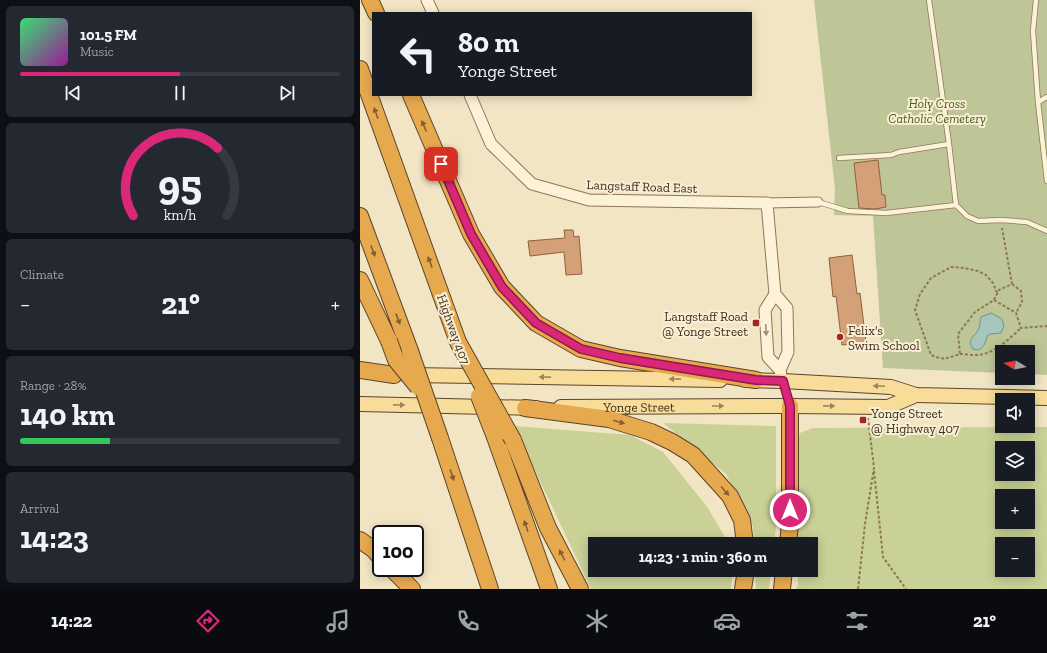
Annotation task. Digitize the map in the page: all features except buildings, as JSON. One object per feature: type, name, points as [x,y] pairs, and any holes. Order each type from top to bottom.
[{"type":"highway","points":[[370,0],[376,12]]},
{"type":"highway","name":"Highway 407","points":[[360,68],[458,342],[495,437],[549,589]]},
{"type":"highway","points":[[411,96],[471,234],[502,287],[536,323],[581,349],[620,358],[756,380]]},
{"type":"highway","points":[[360,216],[426,396],[490,589]]},
{"type":"highway","points":[[360,280],[389,341],[396,360],[426,396]]},
{"type":"highway","points":[[458,342],[513,440],[548,528],[580,589]]},
{"type":"highway","points":[[360,370],[394,375]]},
{"type":"highway","points":[[789,537],[790,406]]},
{"type":"highway","points":[[525,408],[609,419],[651,432],[672,442],[693,455],[730,496],[742,520],[744,537]]},
{"type":"highway","points":[[360,540],[372,549]]},
{"type":"highway","points":[[400,577],[412,589]]},
{"type":"highway","points":[[743,589],[745,577]]},
{"type":"highway","points":[[782,589],[783,577]]},
{"type":"main road","name":"Yonge Street","points":[[360,375],[756,380],[781,376],[890,387],[916,396],[1047,398]]},
{"type":"main road","points":[[781,376],[790,406]]},
{"type":"main road","name":"Yonge Street","points":[[360,404],[525,408],[790,406],[888,408],[916,396]]},
{"type":"street","points":[[427,0],[433,12]]},
{"type":"street","name":"Langstaff Road East","points":[[470,96],[491,144],[532,184],[589,200],[766,203],[818,202]]},
{"type":"street","points":[[766,203],[775,294],[787,308],[788,352],[781,376]]},
{"type":"street","points":[[775,294],[765,310],[768,357],[781,376]]},
{"type":"lane","points":[[929,0],[956,206],[967,216],[978,221],[1001,220],[1027,222],[1047,231]]},
{"type":"lane","points":[[1036,0],[1033,31],[1038,102],[1047,181]]},
{"type":"lane","points":[[1038,102],[1047,97]]},
{"type":"lane","points":[[839,158],[891,156],[899,152],[949,144]]},
{"type":"lane","points":[[818,202],[848,211],[886,213],[956,206]]},
{"type":"path","points":[[1001,220],[1012,284],[1021,291],[1022,302],[1016,313]]},
{"type":"path","points":[[997,292],[993,283],[986,275],[978,271],[964,268],[951,268],[931,278],[920,294],[915,310],[931,354],[945,359],[960,354],[985,354],[1006,342],[1021,328],[1047,326]]},
{"type":"path","points":[[960,354],[958,334],[975,312],[994,300],[999,290],[1012,284]]},
{"type":"path","points":[[994,300],[1016,313],[1021,328]]},
{"type":"path","points":[[867,407],[883,557],[906,589]]},
{"type":"path","points":[[858,589],[865,524],[874,468]]},
{"type":"green space","name":"Holy Cross Catholic Cemetery","points":[[814,0],[1047,0],[1047,375],[1035,374],[1035,345],[995,345],[995,373],[883,368],[873,216],[834,215],[835,189]]},
{"type":"green space","points":[[663,423],[776,426],[775,537],[754,537],[753,527],[726,474]]},
{"type":"green space","points":[[514,426],[630,435],[663,452],[708,508],[725,537],[588,537],[588,577],[732,577],[731,589],[591,589]]},
{"type":"green space","points":[[995,427],[995,433],[1035,433],[1035,427],[1047,427],[1047,589],[796,589],[798,577],[818,577],[818,537],[797,537],[796,447],[800,433],[813,428]]},
{"type":"green space","points":[[755,577],[770,577],[769,589],[756,589]]},
{"type":"water","points":[[991,313],[1002,319],[1004,326],[1001,333],[987,336],[982,348],[978,350],[973,349],[970,343],[979,328],[981,317]]},
{"type":"place","name":"Langstaff Road @ Yonge Street","points":[[756,323]]},
{"type":"place","name":"Felix's Swim School","points":[[840,337]]},
{"type":"place","name":"Yonge Street @ Highway 407","points":[[863,420]]},
{"type":"route","points":[[441,164],[471,234],[502,287],[536,323],[581,349],[620,358],[756,380],[783,381],[790,406],[790,510]]}]
